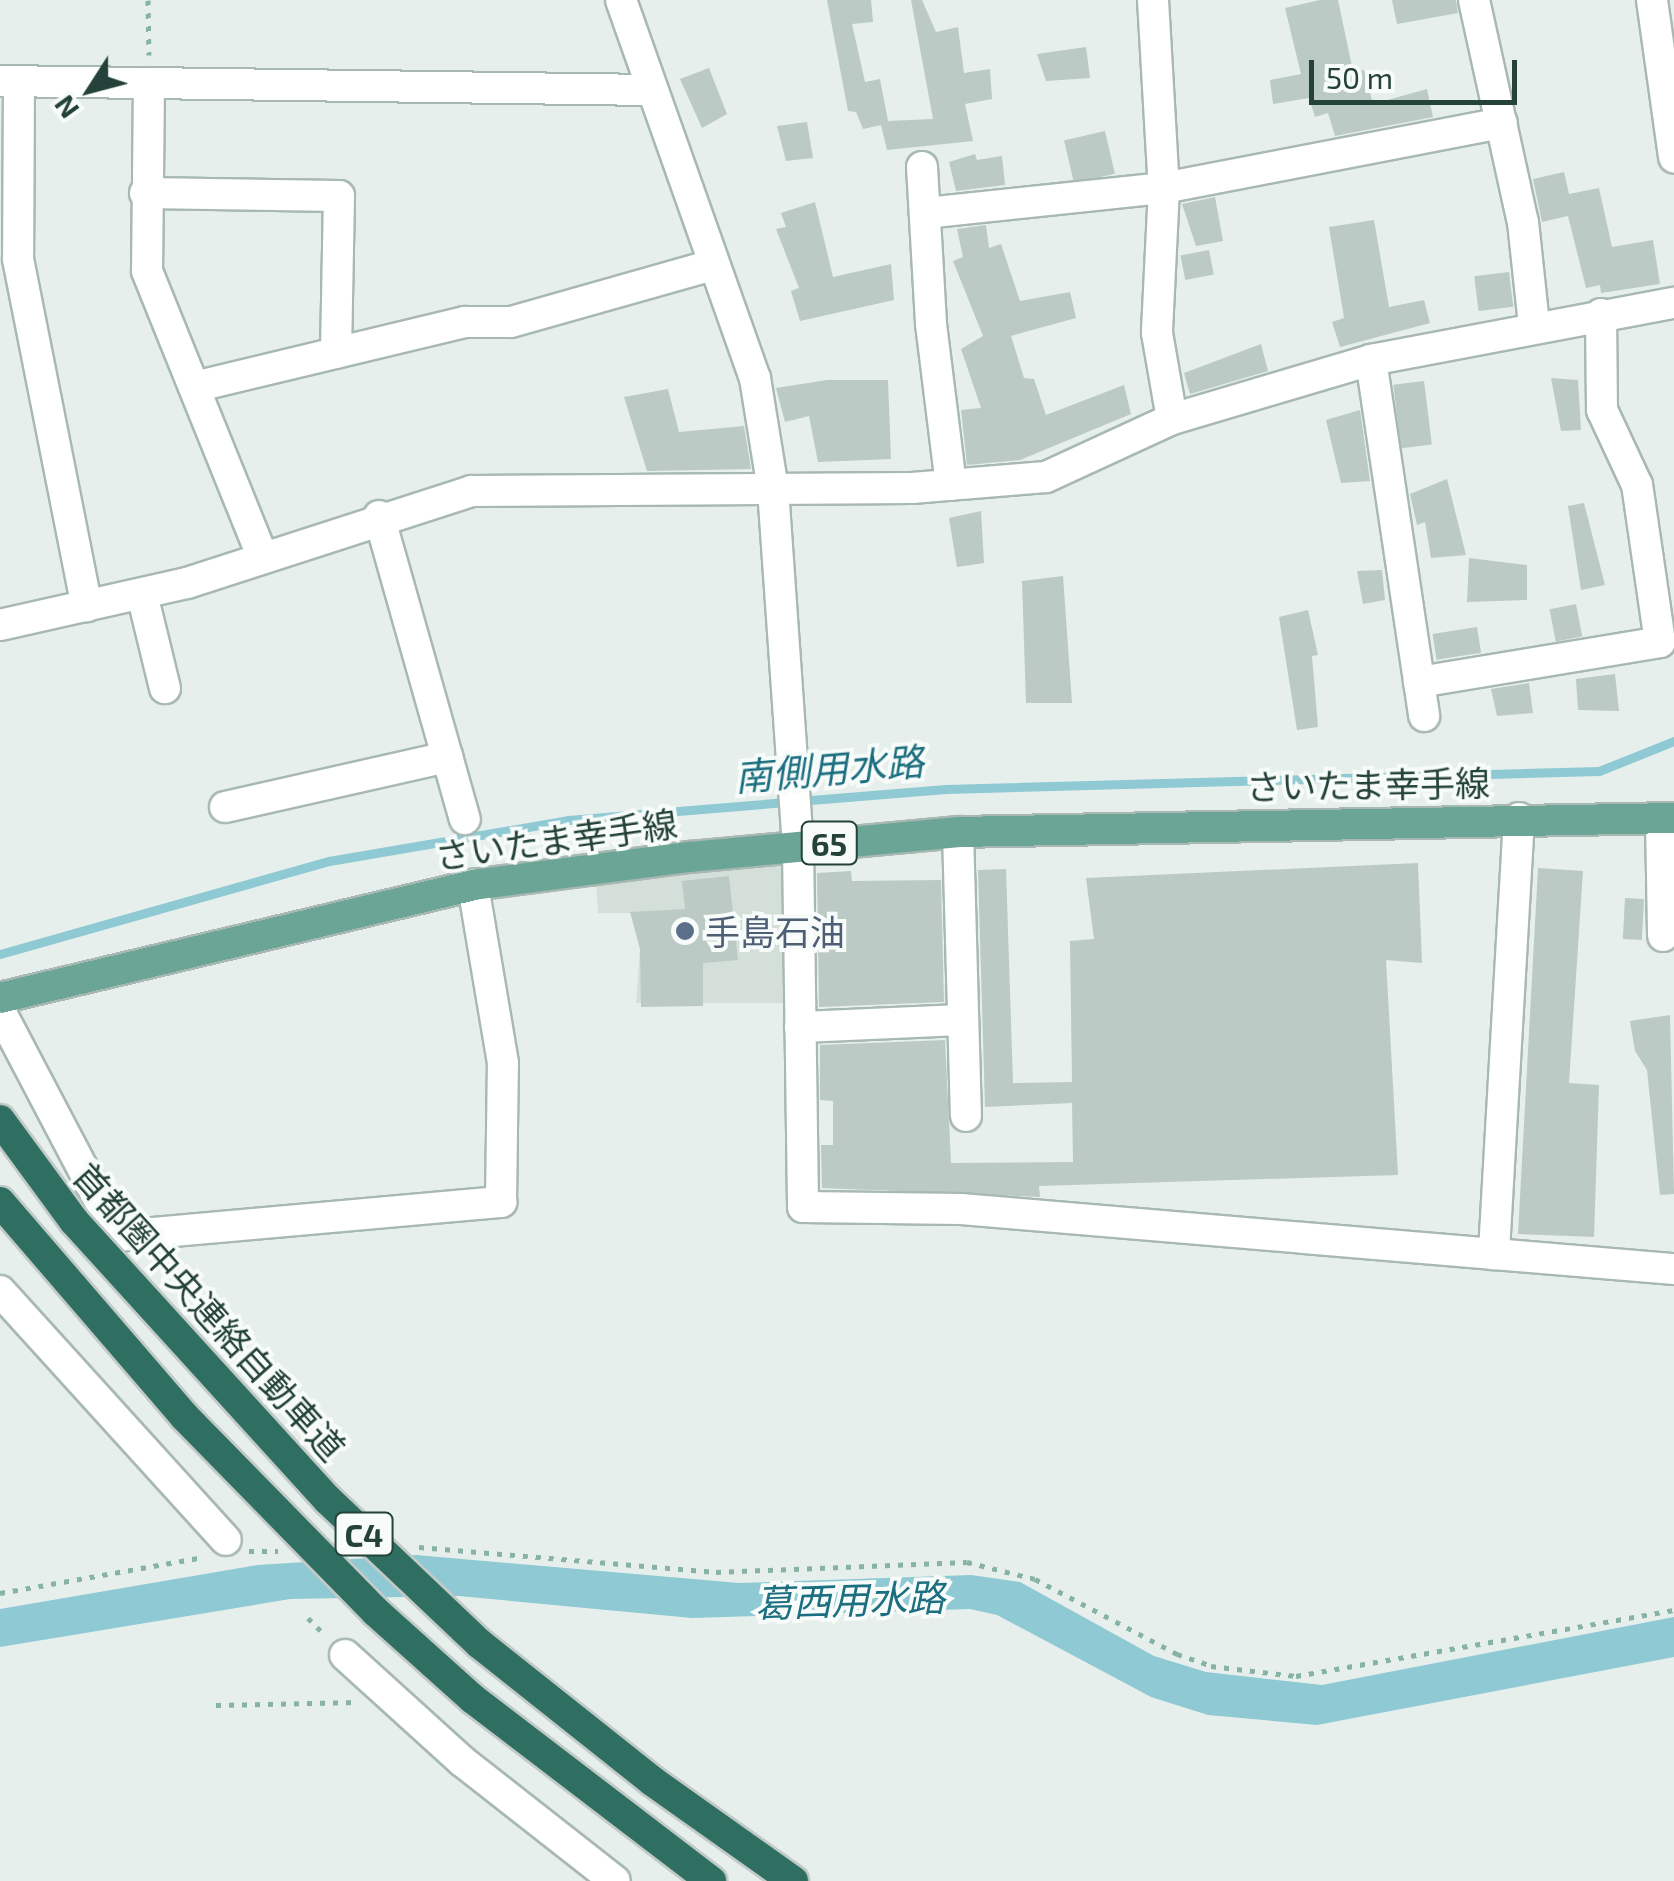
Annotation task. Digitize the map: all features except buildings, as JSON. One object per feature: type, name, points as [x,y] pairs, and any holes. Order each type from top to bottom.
[{"type":"highway","name":"首都圏中央連絡自動車道","points":[[0,1120],[74,1220],[328,1500],[480,1644],[652,1781],[793,1881]]},
{"type":"highway","name":"C4","points":[[0,1202],[184,1416],[376,1612],[472,1699],[711,1881]]},
{"type":"main road","name":"さいたま幸手線","points":[[0,998],[473,886],[798,846],[958,832],[1667,818]]},
{"type":"street","points":[[621,0],[756,378],[773,490],[798,846],[803,1207],[961,1209],[1674,1269]]},
{"type":"street","points":[[1153,0],[1164,188],[1157,333],[1172,419]]},
{"type":"street","points":[[1474,0],[1502,122],[1534,325]]},
{"type":"street","points":[[1652,0],[1674,157]]},
{"type":"street","points":[[87,606],[18,259],[10,81],[650,90]]},
{"type":"street","points":[[149,83],[147,271],[262,555]]},
{"type":"street","points":[[925,213],[1164,188],[1502,122]]},
{"type":"street","points":[[922,167],[951,485]]},
{"type":"street","points":[[145,193],[338,196],[336,353]]},
{"type":"street","points":[[194,386],[464,322],[511,322],[713,265]]},
{"type":"street","points":[[0,625],[142,594],[379,516],[471,491],[520,486],[773,490],[951,485],[1046,477],[1172,419],[1370,360],[1534,325],[1674,303]]},
{"type":"street","points":[[1419,682],[1660,642],[1637,485],[1602,410],[1601,314]]},
{"type":"street","points":[[1370,360],[1424,716]]},
{"type":"street","points":[[379,516],[465,819]]},
{"type":"street","points":[[142,594],[166,688]]},
{"type":"street","points":[[225,807],[447,757]]},
{"type":"street","points":[[1494,1254],[1519,818]]},
{"type":"street","points":[[1664,936],[1667,818]]},
{"type":"street","points":[[958,832],[966,1116]]},
{"type":"street","points":[[0,1011],[118,1236],[501,1202],[503,1063],[473,886]]},
{"type":"street","points":[[800,1027],[964,1020]]},
{"type":"street","points":[[0,1291],[230,1549]]},
{"type":"street","points":[[345,1655],[615,1881]]},
{"type":"path","points":[[148,0],[149,83]]},
{"type":"path","points":[[405,1547],[716,1572],[967,1562],[1034,1579],[1176,1654],[1211,1666],[1296,1676],[1674,1610]]},
{"type":"path","points":[[0,1592],[230,1549],[295,1550]]},
{"type":"path","points":[[216,1704],[346,1706],[377,1685]]},
{"type":"shaded area","points":[[785,860],[788,1003],[636,1003],[640,949],[631,913],[598,913],[596,881]]},
{"type":"water","name":"葛西用水路","points":[[416,1555],[739,1583],[971,1575],[1020,1582],[1154,1656],[1206,1672],[1322,1685],[1674,1617],[1674,1657],[1317,1725],[1208,1715],[1151,1697],[997,1615],[970,1609],[692,1618],[459,1596],[290,1599],[0,1647],[0,1609],[258,1565]]},
{"type":"waterway","name":"南側用水路","points":[[0,954],[329,861],[568,820],[946,789],[1599,771],[1674,741]]},
{"type":"place","name":"手島石油","points":[[685,931]]}]
